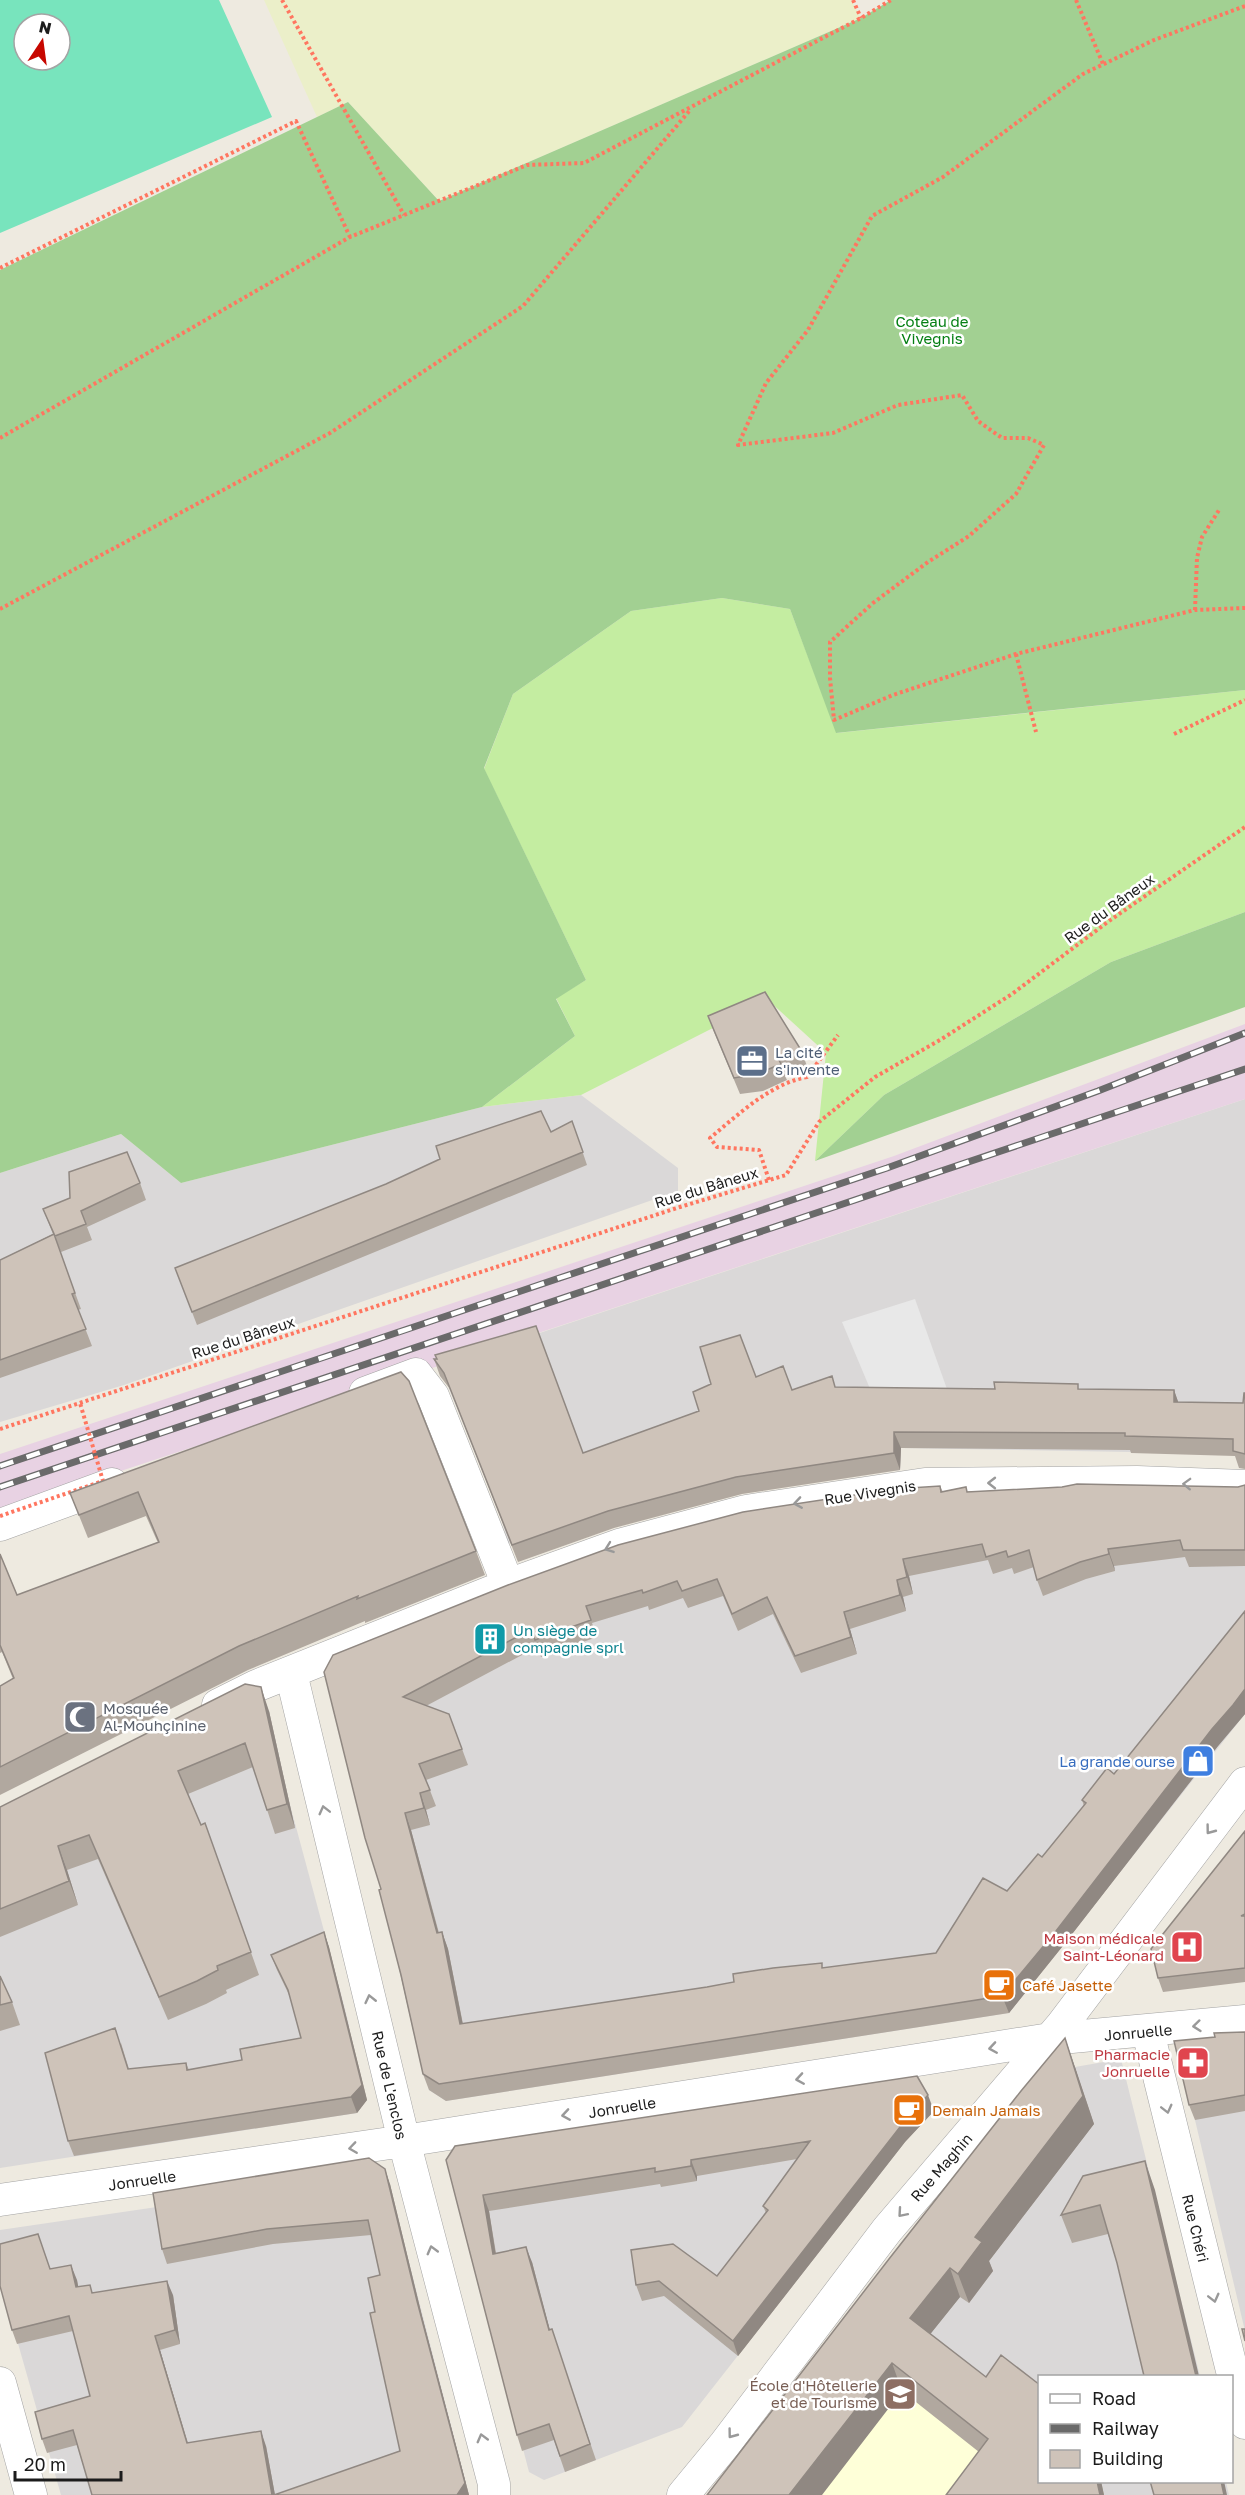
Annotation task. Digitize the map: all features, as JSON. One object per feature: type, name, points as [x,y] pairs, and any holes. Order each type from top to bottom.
[{"type":"street","points":[[338,1403],[416,1374],[433,1396],[508,1585]]},
{"type":"street","points":[[0,1525],[135,1476]]},
{"type":"street","name":"Rue Vivegnis","points":[[193,1717],[256,1686],[508,1585],[619,1545],[746,1511],[925,1484],[1137,1482],[1245,1486]]},
{"type":"street","name":"Rue de L'enclos","points":[[291,1673],[404,2141],[494,2484],[494,2495]]},
{"type":"street","name":"Rue Maghin","points":[[683,2495],[725,2444],[886,2230],[1050,2039],[1245,1783]]},
{"type":"street","name":"Jonruelle","points":[[0,2200],[404,2141],[1050,2039],[1148,2032],[1245,2021]]},
{"type":"street","name":"Rue Chéri","points":[[1148,2032],[1245,2423]]},
{"type":"street","points":[[0,2383],[31,2495]]},
{"type":"path","points":[[282,0],[404,215]]},
{"type":"path","points":[[853,0],[861,18]]},
{"type":"path","points":[[0,438],[350,237],[527,165],[584,163],[861,18],[891,0]]},
{"type":"path","points":[[1076,0],[1103,64]]},
{"type":"path","points":[[1245,6],[1154,40],[1083,74],[943,177],[872,216],[808,330],[766,383],[738,445],[833,433],[898,405],[962,395],[978,421],[1002,438],[1028,438],[1044,445],[1016,494],[969,536],[928,562],[873,603],[830,642],[830,678],[834,720],[893,695],[1016,654],[1195,610],[1245,608]]},
{"type":"path","points":[[0,609],[330,433],[524,306],[693,106]]},
{"type":"path","points":[[0,268],[296,122],[350,237]]},
{"type":"path","points":[[1195,610],[1197,558],[1202,537],[1219,510]]},
{"type":"path","points":[[1016,654],[1036,732]]},
{"type":"path","points":[[1174,734],[1245,700]]},
{"type":"path","name":"Rue du Bâneux","points":[[0,1429],[680,1207],[786,1175],[819,1122],[874,1077],[940,1040],[1012,994],[1109,921],[1245,827]]},
{"type":"path","points":[[770,1180],[759,1150],[717,1147],[710,1138],[750,1104],[793,1080],[807,1077],[838,1035]]},
{"type":"path","points":[[0,1516],[103,1481],[80,1403]]},
{"type":"shaded area","points":[[264,0],[851,0],[861,18],[439,201],[348,102],[317,117]]},
{"type":"shaded area","points":[[1245,1024],[1245,1099],[0,1511],[0,1454],[894,1156]]},
{"type":"shaded area","points":[[581,1095],[678,1168],[678,1191],[124,1385],[0,1422],[0,1173],[121,1134],[181,1183],[482,1107]]},
{"type":"shaded area","points":[[1245,1099],[1245,1454],[901,1448],[900,1470],[766,1486],[530,1546],[508,1543],[501,1518],[440,1366]]},
{"type":"shaded area","points":[[915,1299],[953,1406],[876,1403],[842,1322]]},
{"type":"shaded area","points":[[1245,1505],[1245,1714],[1009,2013],[446,2101],[429,2090],[378,1877],[338,1674],[506,1602]]},
{"type":"shaded area","points":[[252,1707],[269,1711],[289,1801],[349,2025],[357,2113],[0,2168],[0,1836]]},
{"type":"shaded area","points":[[1245,2047],[1245,2331],[1195,2120]]},
{"type":"shaded area","points":[[1121,2059],[1200,2375],[1038,2375],[1038,2405],[996,2405],[933,2356],[899,2287],[1075,2067]]},
{"type":"shaded area","points":[[905,2142],[682,2427],[544,2480],[529,2472],[507,2387],[461,2161]]},
{"type":"shaded area","points":[[232,2196],[401,2231],[469,2495],[61,2495],[0,2280],[0,2230]]},
{"type":"shaded area","name":"École d'Hôtellerie et de Tourisme","points":[[882,2312],[1038,2480],[1038,2483],[1101,2483],[1104,2495],[740,2495]]},
{"type":"shaded area","points":[[1101,2483],[1226,2483],[1229,2495],[1104,2495]]},
{"type":"green space","points":[[0,0],[219,0],[272,117],[0,233]]},
{"type":"green space","name":"Coteau de Vivegnis","points":[[891,0],[1245,0],[1245,690],[836,733],[790,609],[722,598],[631,611],[513,694],[484,768],[586,980],[556,999],[575,1036],[482,1107],[181,1183],[121,1134],[0,1173],[0,270],[348,102],[439,201],[861,18]]},
{"type":"green space","points":[[722,598],[790,609],[837,733],[1245,690],[1245,912],[1111,962],[884,1095],[815,1161],[826,1053],[768,1000],[581,1095],[482,1107],[575,1036],[556,998],[586,980],[484,769],[513,694],[631,611]]},
{"type":"green space","points":[[1245,912],[1245,1007],[815,1161],[884,1095],[1111,962]]},
{"type":"building","points":[[765,992],[801,1050],[779,1060],[781,1064],[757,1074],[734,1078],[708,1016]]},
{"type":"building","points":[[541,1111],[551,1132],[572,1121],[583,1152],[192,1312],[175,1268],[386,1184],[440,1159],[436,1146]]},
{"type":"building","points":[[127,1152],[140,1183],[81,1211],[86,1224],[55,1236],[43,1209],[70,1198],[69,1172]]},
{"type":"building","points":[[54,1234],[75,1293],[72,1294],[86,1329],[0,1360],[0,1260]]},
{"type":"building","points":[[536,1326],[583,1453],[699,1411],[693,1392],[711,1384],[700,1347],[740,1335],[756,1377],[783,1366],[792,1390],[832,1376],[835,1387],[995,1389],[994,1382],[1078,1384],[1078,1389],[1174,1390],[1174,1402],[1243,1403],[1245,1393],[1245,1454],[1233,1451],[1233,1439],[1125,1436],[1125,1433],[894,1432],[894,1453],[736,1477],[608,1511],[512,1545],[444,1373],[434,1359],[437,1359],[435,1355]]},
{"type":"building","points":[[401,1372],[409,1381],[476,1551],[357,1599],[358,1596],[239,1646],[0,1767],[0,1686],[14,1678],[0,1645],[0,1554],[17,1595],[159,1542],[138,1492],[79,1515],[70,1493]]},
{"type":"building","points":[[1077,1484],[1238,1487],[1245,1485],[1245,1550],[1183,1550],[1180,1540],[1108,1549],[1109,1554],[1080,1562],[1037,1580],[1029,1550],[1008,1557],[1006,1551],[986,1557],[982,1544],[903,1559],[907,1577],[897,1580],[900,1595],[844,1612],[851,1637],[795,1656],[767,1597],[732,1614],[717,1579],[682,1591],[677,1581],[643,1593],[642,1590],[586,1606],[591,1620],[535,1640],[532,1629],[403,1697],[449,1714],[462,1749],[419,1764],[430,1790],[420,1793],[424,1808],[405,1813],[437,1933],[442,1932],[460,2024],[707,1987],[734,1982],[733,1974],[773,1968],[822,1963],[822,1968],[936,1953],[983,1878],[1007,1891],[1038,1854],[1042,1857],[1086,1803],[1082,1800],[1107,1768],[1114,1774],[1245,1611],[1245,1689],[1056,1931],[1002,1996],[439,2084],[423,2074],[379,1890],[381,1889],[365,1838],[324,1672],[333,1655],[508,1585],[618,1545],[743,1512],[894,1489],[940,1486],[941,1492],[966,1487],[967,1492],[1062,1487]]},
{"type":"building","points":[[245,1684],[261,1687],[287,1804],[267,1810],[245,1743],[178,1771],[201,1825],[205,1823],[251,1952],[217,1966],[218,1970],[159,1997],[89,1835],[58,1846],[69,1881],[0,1909],[0,1807]]},
{"type":"building","points":[[1245,1831],[1245,1914],[1241,1916],[1245,1916],[1245,1968],[1158,1978],[1151,1949]]},
{"type":"building","points":[[324,1932],[362,2085],[351,2097],[68,2141],[45,2053],[115,2028],[128,2069],[186,2063],[187,2070],[242,2060],[240,2049],[301,2038],[288,1990],[271,1955]]},
{"type":"building","points":[[0,1976],[12,2002],[0,2005]]},
{"type":"building","points":[[1245,2032],[1245,2095],[1189,2105],[1174,2041],[1215,2037],[1214,2033]]},
{"type":"building","points":[[1065,2038],[1083,2096],[975,2237],[982,2242],[958,2274],[950,2268],[910,2318],[986,2377],[1001,2355],[1038,2383],[1038,2483],[1097,2483],[1100,2495],[946,2495],[988,2439],[892,2363],[789,2495],[707,2495],[889,2259]]},
{"type":"building","points":[[917,2076],[928,2095],[900,2127],[733,2341],[659,2281],[636,2285],[631,2250],[673,2244],[717,2276],[768,2210],[763,2206],[810,2141],[691,2160],[691,2166],[655,2172],[655,2168],[483,2195],[493,2254],[526,2247],[549,2330],[552,2329],[590,2444],[560,2456],[549,2424],[517,2435],[446,2160],[455,2146]]},
{"type":"building","points":[[369,2158],[385,2169],[465,2483],[457,2495],[274,2495],[400,2451],[370,2313],[375,2312],[368,2278],[380,2275],[368,2220],[267,2229],[162,2249],[153,2193]]},
{"type":"building","points":[[1145,2161],[1196,2375],[1144,2375],[1117,2263],[1100,2205],[1061,2215],[1083,2176]]},
{"type":"building","points":[[38,2234],[50,2269],[71,2265],[76,2287],[90,2285],[92,2293],[167,2281],[175,2330],[155,2336],[187,2443],[261,2431],[272,2495],[92,2495],[73,2430],[42,2439],[35,2412],[90,2396],[69,2316],[12,2330],[0,2286],[0,2244]]},
{"type":"building","points":[[1151,2483],[1221,2483],[1224,2495],[1154,2495]]},
{"type":"railway","points":[[0,1466],[887,1168],[1098,1091],[1245,1033]]},
{"type":"railway","points":[[0,1487],[1245,1069]]},
{"type":"place","name":"La cité s'invente","points":[[752,1061]]},
{"type":"place","name":"Un siège de compagnie sprl","points":[[490,1639]]},
{"type":"place","name":"Mosquée Al-Mouhçinine","points":[[80,1717]]},
{"type":"place","name":"La grande ourse","points":[[1198,1761]]},
{"type":"place","name":"Maison médicale Saint-Léonard","points":[[1187,1947]]},
{"type":"place","name":"Café Jasette","points":[[999,1985]]},
{"type":"place","name":"Pharmacie Jonruelle","points":[[1193,2063]]},
{"type":"place","name":"Demain Jamais","points":[[909,2110]]},
{"type":"place","name":"École d'Hôtellerie et de Tourisme","points":[[900,2394]]}]
